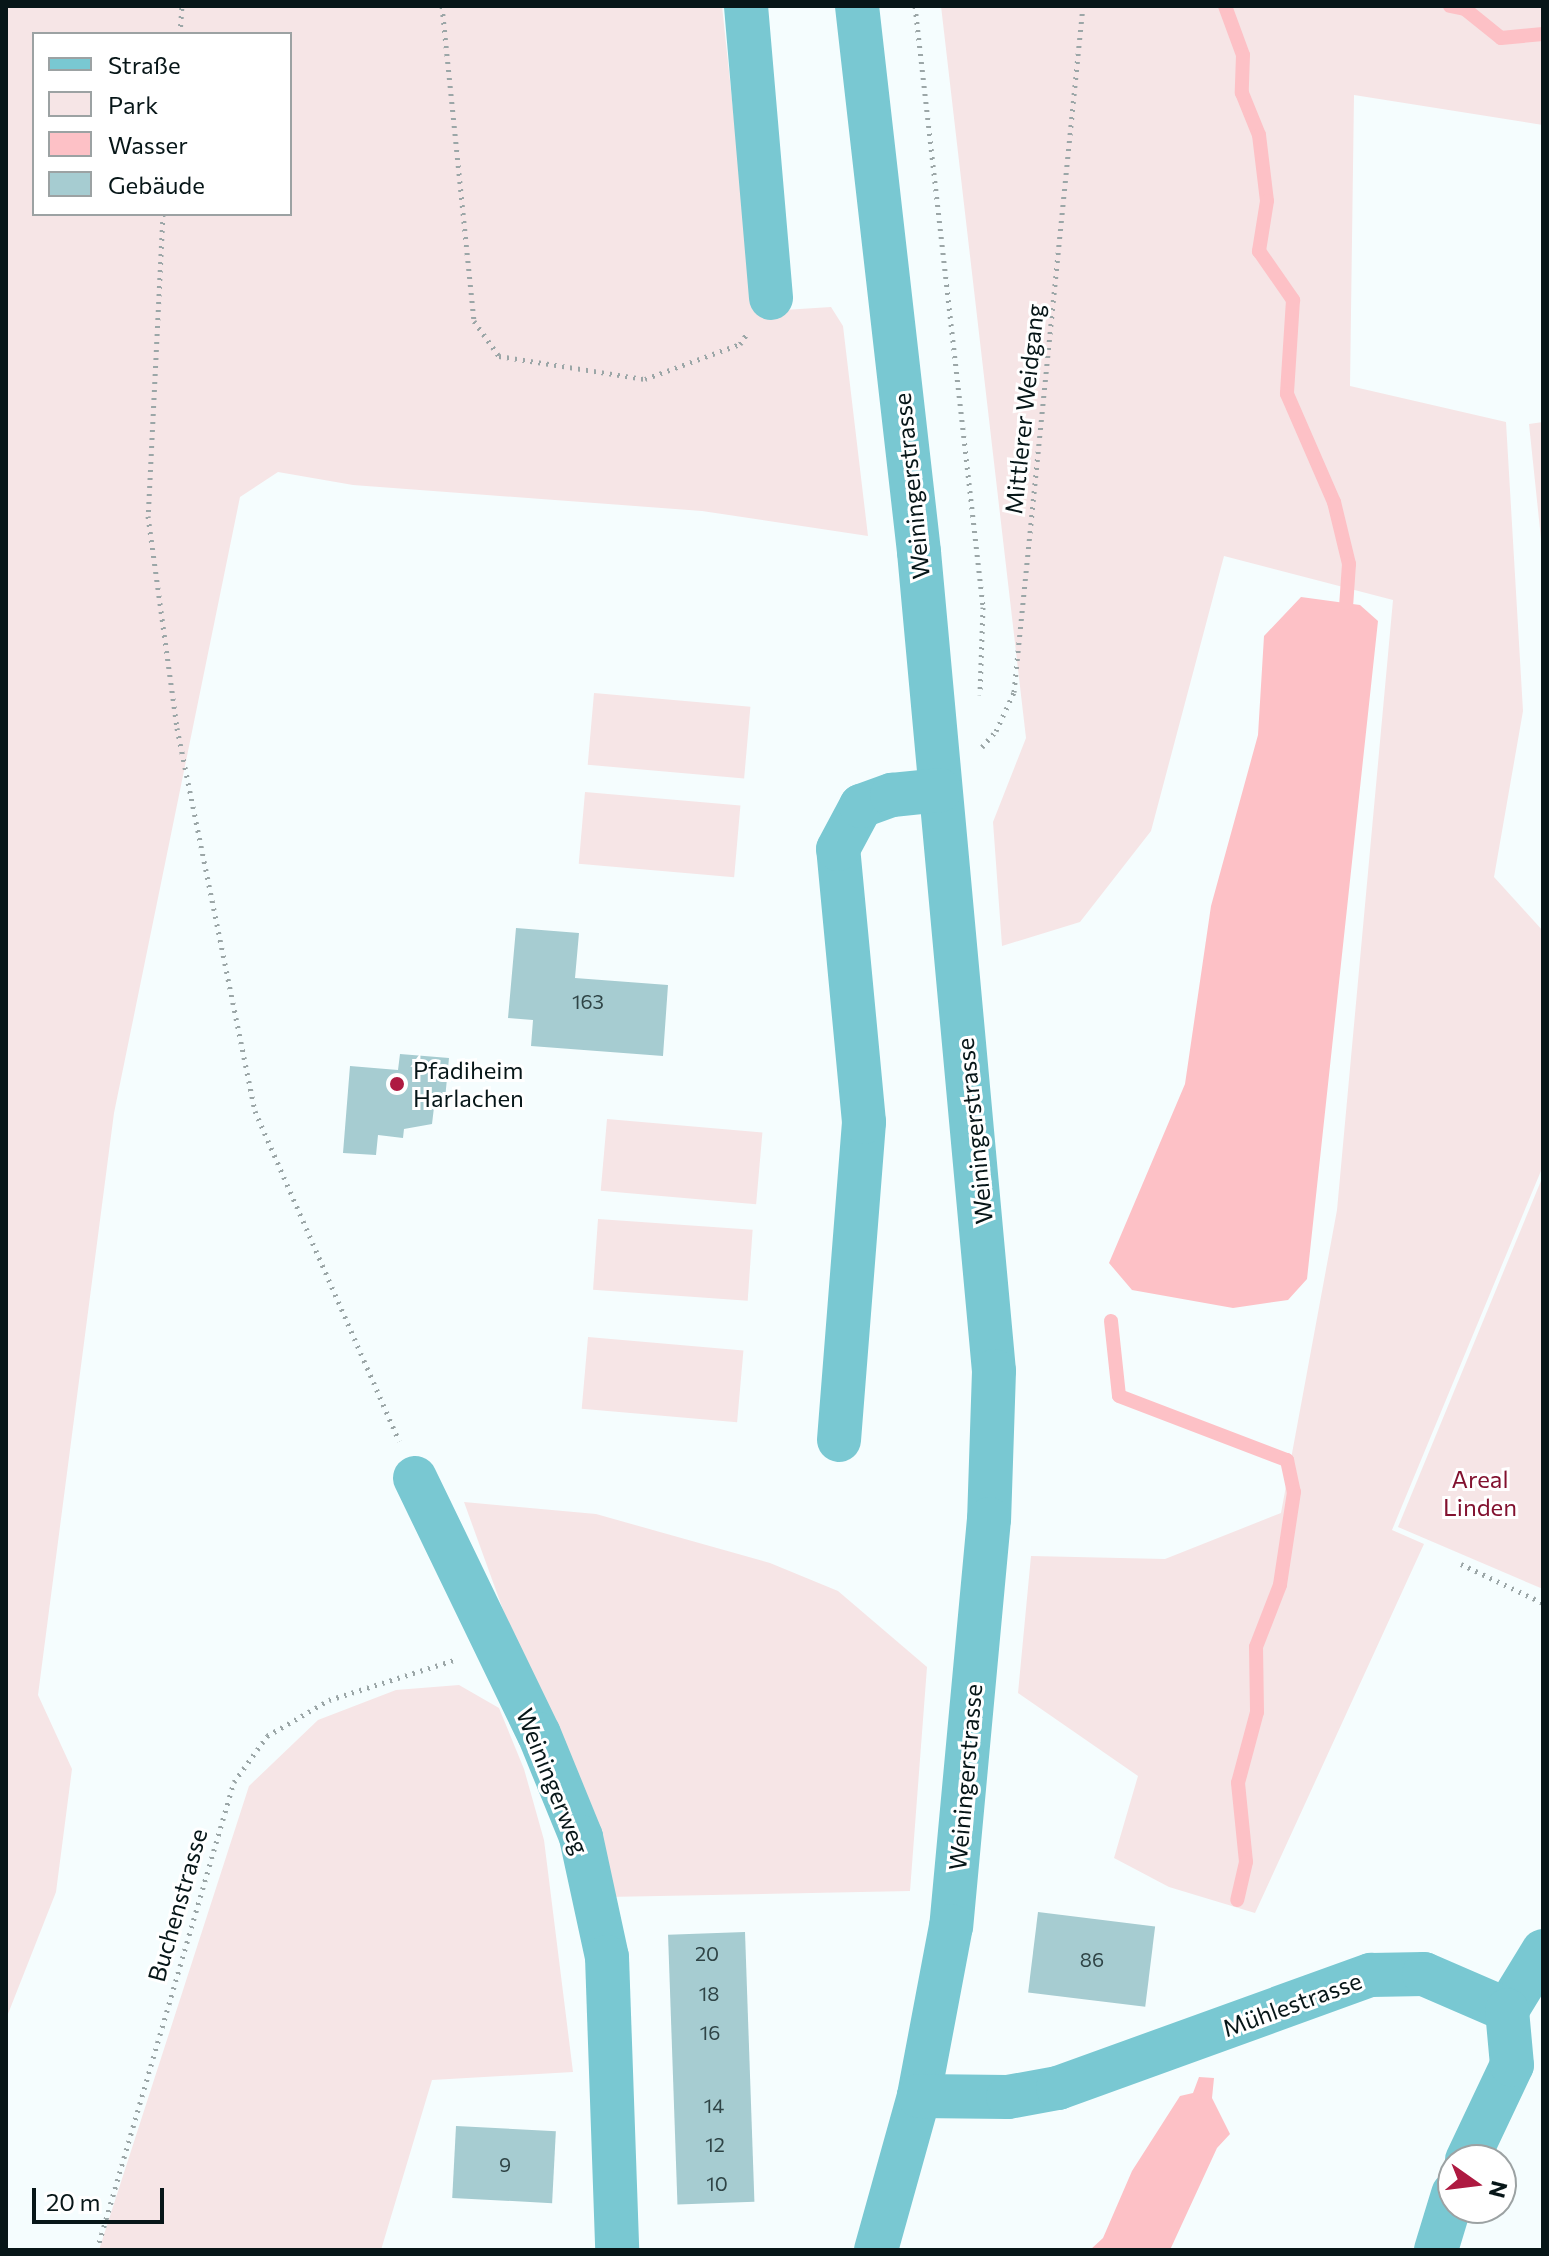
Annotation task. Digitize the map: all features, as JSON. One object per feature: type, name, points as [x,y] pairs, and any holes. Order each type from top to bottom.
[{"type":"street","points":[[746,6],[771,298]]},
{"type":"street","name":"Weiningerstrasse","points":[[857,6],[919,552],[990,1284],[994,1403],[989,1519],[951,1926],[919,2096],[876,2250]]},
{"type":"street","points":[[839,1440],[864,1122],[838,849],[861,806],[892,795],[940,790]]},
{"type":"street","name":"Weiningerweg","points":[[415,1478],[539,1734],[581,1837],[607,1957],[617,2250]]},
{"type":"street","points":[[1475,2144],[1512,2065],[1507,2010],[1543,1951]]},
{"type":"street","name":"Mühlestrasse","points":[[919,2096],[1008,2097],[1058,2088],[1371,1975],[1424,1974],[1507,2010]]},
{"type":"street","points":[[1436,2250],[1444,2224]]},
{"type":"path","points":[[180,32],[182,6]]},
{"type":"path","points":[[442,6],[474,321],[499,356],[645,379],[740,344],[771,298]]},
{"type":"path","points":[[915,6],[983,607],[978,710]]},
{"type":"path","name":"Mittlerer Weidgang","points":[[975,741],[974,756],[996,731],[1014,692],[1083,6]]},
{"type":"path","points":[[163,216],[148,516],[177,728],[206,876],[255,1111],[415,1478]]},
{"type":"path","points":[[1461,1564],[1543,1603]]},
{"type":"path","name":"Buchenstrasse","points":[[97,2250],[234,1782],[267,1736],[317,1707],[416,1674]]},
{"type":"green space","points":[[6,6],[722,6],[754,305],[784,310],[831,307],[843,326],[868,536],[702,511],[353,485],[278,472],[240,497],[114,1113],[38,1695],[72,1769],[56,1892],[6,2019]]},
{"type":"green space","points":[[941,6],[1543,6],[1543,125],[1354,95],[1350,386],[1506,422],[1523,711],[1494,877],[1543,931],[1543,1166],[1392,1530],[1424,1544],[1255,1913],[1169,1887],[1114,1858],[1138,1776],[1018,1693],[1031,1556],[1165,1559],[1281,1513],[1337,1210],[1393,600],[1224,556],[1151,831],[1080,922],[1002,946],[993,822],[1026,738]]},
{"type":"green space","points":[[1543,422],[1543,558],[1529,424]]},
{"type":"green space","points":[[594,693],[750,707],[744,778],[588,765]]},
{"type":"green space","points":[[585,792],[740,806],[734,877],[579,864]]},
{"type":"green space","points":[[607,1119],[762,1133],[756,1204],[601,1191]]},
{"type":"green space","name":"Areal Linden","points":[[1543,1176],[1543,1589],[1398,1527]]},
{"type":"green space","points":[[598,1219],[753,1230],[748,1301],[593,1290]]},
{"type":"green space","points":[[588,1337],[743,1351],[737,1422],[582,1409]]},
{"type":"green space","points":[[464,1502],[596,1514],[770,1563],[838,1591],[927,1667],[910,1891],[607,1897]]},
{"type":"green space","points":[[459,1685],[499,1708],[524,1769],[544,1840],[573,2072],[432,2080],[381,2250],[99,2250],[249,1786],[318,1720],[396,1690]]},
{"type":"water","points":[[1301,597],[1360,605],[1378,621],[1307,1279],[1288,1300],[1233,1308],[1132,1290],[1109,1263],[1185,1084],[1211,906],[1258,735],[1264,636]]},
{"type":"water","points":[[1199,2077],[1214,2078],[1212,2098],[1230,2134],[1217,2148],[1170,2250],[1090,2250],[1103,2238],[1132,2171],[1180,2096],[1193,2093]]},
{"type":"building","points":[[516,928],[579,933],[575,978],[668,985],[663,1056],[531,1046],[533,1020],[508,1018]]},
{"type":"building","name":"Pfadiheim Harlachen","points":[[400,1054],[449,1058],[445,1099],[435,1099],[432,1124],[404,1129],[403,1138],[378,1135],[376,1155],[343,1153],[350,1066],[398,1070]]},
{"type":"building","points":[[1038,1912],[1155,1926],[1145,2007],[1028,1992]]},
{"type":"building","points":[[745,1932],[754,2202],[677,2205],[668,1935]]},
{"type":"building","points":[[456,2126],[556,2131],[552,2203],[452,2198]]},
{"type":"waterway","points":[[1225,6],[1243,55],[1242,93],[1259,135],[1267,201],[1259,251],[1293,300],[1287,394],[1334,502],[1349,564],[1346,603]]},
{"type":"waterway","points":[[1450,6],[1465,9],[1501,38],[1543,34]]},
{"type":"waterway","points":[[1111,1321],[1119,1396],[1287,1460],[1294,1492],[1280,1585],[1256,1647],[1257,1712],[1238,1783],[1246,1862],[1237,1900]]},
{"type":"place","name":"Pfadiheim Harlachen","points":[[397,1084]]}]
